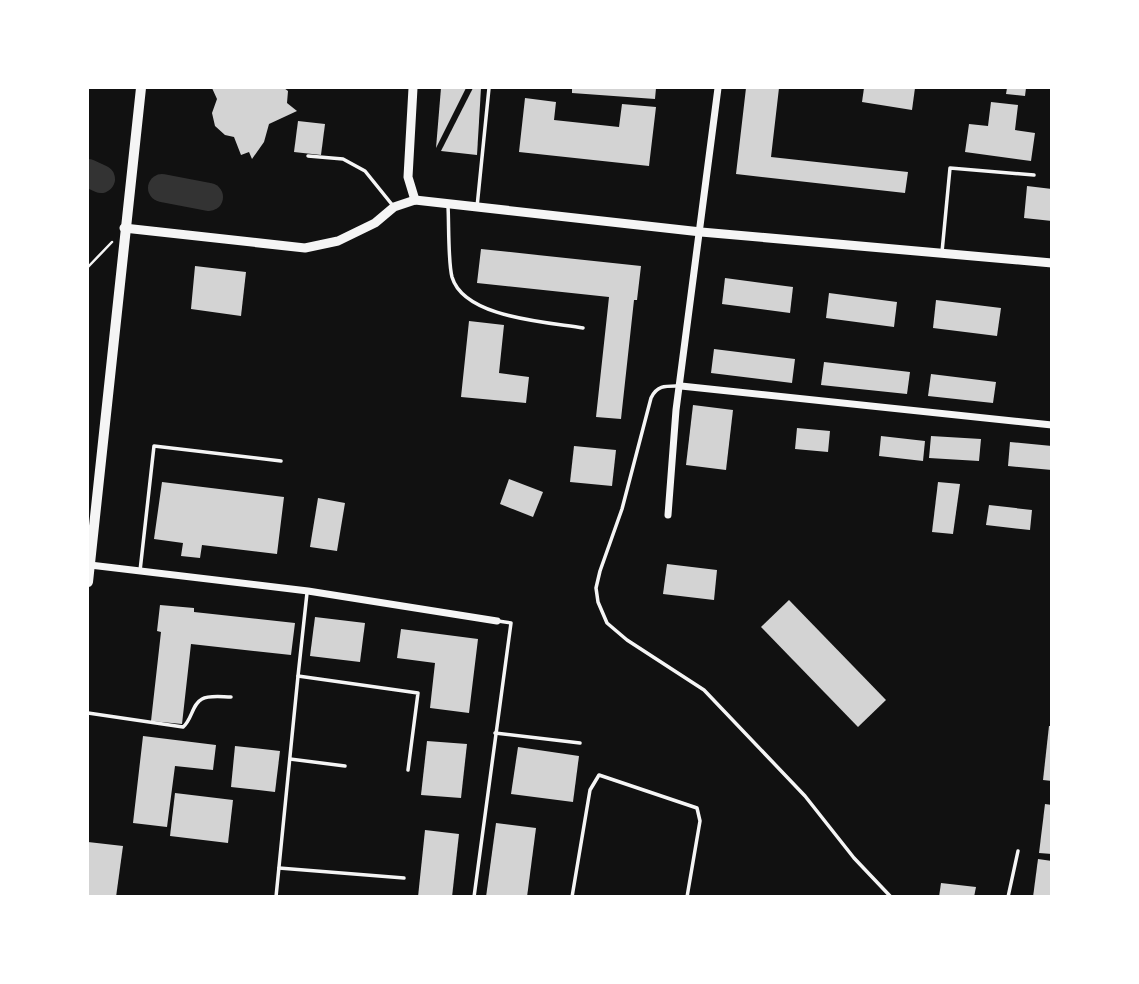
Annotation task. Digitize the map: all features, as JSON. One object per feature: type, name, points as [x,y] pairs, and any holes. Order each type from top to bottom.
[{"type":"main road","points":[[88,582],[141,88]]},
{"type":"street","points":[[413,88],[408,177],[415,200]]},
{"type":"street","points":[[668,515],[677,411],[718,88]]},
{"type":"street","points":[[124,228],[305,248],[338,241],[375,223],[394,207],[415,200],[701,232],[1052,263]]},
{"type":"street","points":[[681,386],[1052,425]]},
{"type":"street","points":[[90,565],[307,591],[497,621]]},
{"type":"lane","points":[[477,208],[489,88]]},
{"type":"lane","points":[[308,156],[343,159],[365,171],[394,207]]},
{"type":"lane","points":[[942,252],[950,168],[1034,175]]},
{"type":"lane","points":[[448,205],[452,278],[468,299],[489,312],[583,328]]},
{"type":"lane","points":[[681,386],[660,386],[651,398],[622,509],[600,571],[596,588],[598,602],[607,623],[627,640],[704,691],[805,796],[854,858],[891,897]]},
{"type":"lane","points":[[139,572],[154,446],[281,461]]},
{"type":"lane","points":[[276,897],[307,591]]},
{"type":"lane","points":[[474,897],[510,623],[497,621]]},
{"type":"lane","points":[[298,676],[418,693],[408,770]]},
{"type":"lane","points":[[88,713],[183,727],[189,723],[198,701],[204,698],[231,697]]},
{"type":"lane","points":[[495,733],[580,743]]},
{"type":"lane","points":[[290,759],[345,766]]},
{"type":"lane","points":[[572,897],[590,790],[599,775],[697,808],[700,821],[687,897]]},
{"type":"lane","points":[[1008,897],[1018,851]]},
{"type":"lane","points":[[279,868],[404,878]]},
{"type":"path","points":[[88,267],[124,228]]},
{"type":"building","points":[[212,88],[284,88],[288,91],[287,103],[297,111],[269,124],[264,142],[252,159],[249,152],[241,155],[234,137],[225,135],[215,126],[212,113],[217,99]]},
{"type":"building","points":[[441,88],[466,88],[436,148]]},
{"type":"building","points":[[473,88],[481,88],[477,155],[441,151]]},
{"type":"building","points":[[572,88],[656,88],[655,99],[572,93]]},
{"type":"building","points":[[746,88],[779,88],[771,157],[908,172],[905,193],[736,174]]},
{"type":"building","points":[[864,88],[915,88],[912,110],[862,102]]},
{"type":"building","points":[[1007,88],[1026,88],[1025,96],[1006,94]]},
{"type":"building","points":[[525,98],[556,102],[554,120],[619,127],[622,104],[656,107],[649,166],[519,152]]},
{"type":"building","points":[[991,102],[1018,105],[1015,130],[1035,133],[1031,161],[965,152],[969,124],[988,126]]},
{"type":"building","points":[[298,121],[325,124],[321,155],[294,152]]},
{"type":"building","points":[[1027,186],[1052,189],[1052,221],[1024,218]]},
{"type":"building","points":[[481,249],[641,266],[637,300],[634,300],[621,419],[596,417],[609,297],[477,283]]},
{"type":"building","points":[[195,266],[246,272],[241,316],[191,309]]},
{"type":"building","points":[[725,278],[793,287],[790,313],[722,304]]},
{"type":"building","points":[[829,293],[897,302],[894,327],[826,318]]},
{"type":"building","points":[[936,300],[1001,308],[997,336],[933,328]]},
{"type":"building","points":[[469,321],[504,325],[499,373],[529,377],[526,403],[461,397]]},
{"type":"building","points":[[714,349],[795,359],[792,383],[711,373]]},
{"type":"building","points":[[824,362],[910,372],[907,394],[821,385]]},
{"type":"building","points":[[931,374],[996,382],[993,403],[928,396]]},
{"type":"building","points":[[693,405],[733,410],[726,470],[686,465]]},
{"type":"building","points":[[797,428],[830,431],[828,452],[795,449]]},
{"type":"building","points":[[881,436],[925,441],[923,461],[879,456]]},
{"type":"building","points":[[931,436],[981,439],[979,461],[929,458]]},
{"type":"building","points":[[1010,442],[1052,446],[1052,470],[1008,466]]},
{"type":"building","points":[[574,446],[616,450],[612,486],[570,482]]},
{"type":"building","points":[[509,479],[543,492],[533,517],[500,504]]},
{"type":"building","points":[[162,482],[284,497],[277,554],[202,545],[200,558],[181,556],[183,543],[154,539]]},
{"type":"building","points":[[938,482],[960,484],[953,534],[932,532]]},
{"type":"building","points":[[318,498],[345,503],[337,551],[310,547]]},
{"type":"building","points":[[989,505],[1032,510],[1030,530],[986,525]]},
{"type":"building","points":[[667,564],[717,570],[714,600],[663,594]]},
{"type":"building","points":[[789,600],[886,700],[858,727],[761,627]]},
{"type":"building","points":[[160,605],[194,608],[194,612],[295,623],[291,655],[191,644],[182,724],[151,721],[161,632],[157,631]]},
{"type":"building","points":[[315,617],[365,623],[360,662],[310,656]]},
{"type":"building","points":[[401,629],[478,639],[469,713],[430,708],[435,663],[397,658]]},
{"type":"building","points":[[1049,726],[1052,726],[1052,781],[1043,780]]},
{"type":"building","points":[[143,736],[216,745],[213,770],[175,766],[167,827],[133,823]]},
{"type":"building","points":[[427,741],[467,744],[461,798],[421,795]]},
{"type":"building","points":[[235,746],[280,751],[275,792],[231,787]]},
{"type":"building","points":[[518,747],[579,756],[573,802],[511,794]]},
{"type":"building","points":[[175,793],[233,800],[228,843],[170,836]]},
{"type":"building","points":[[1045,804],[1052,805],[1052,854],[1039,853]]},
{"type":"building","points":[[496,823],[536,828],[527,897],[486,897]]},
{"type":"building","points":[[425,830],[459,834],[452,897],[418,897]]},
{"type":"building","points":[[88,842],[123,846],[116,897],[88,897]]},
{"type":"building","points":[[1038,859],[1052,861],[1052,897],[1033,897]]},
{"type":"building","points":[[941,883],[976,887],[974,897],[939,897]]},
{"type":"waterway","points":[[88,173],[101,179]]},
{"type":"waterway","points":[[162,188],[209,197]]}]
